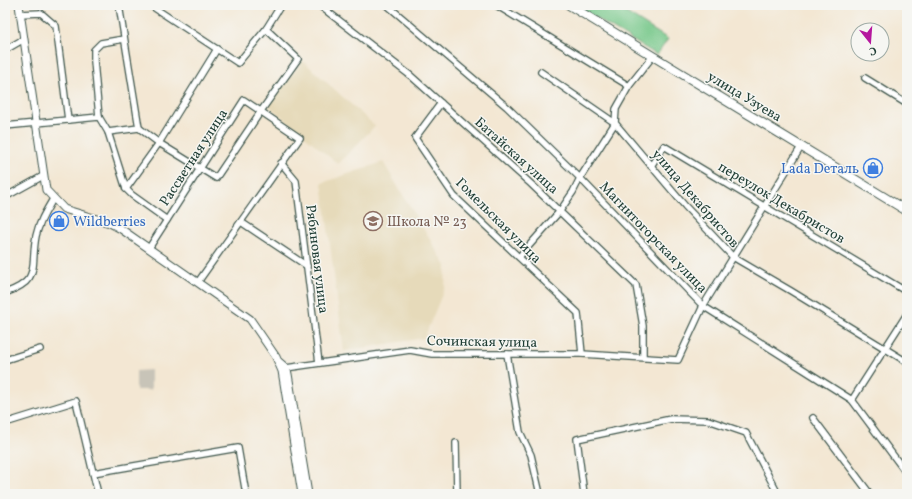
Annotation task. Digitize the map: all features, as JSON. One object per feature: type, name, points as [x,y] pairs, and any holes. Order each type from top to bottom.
[{"type":"main road","name":"улица Узуева","points":[[569,5],[907,211]]},
{"type":"street","points":[[19,5],[46,190],[64,209],[115,226],[250,319],[278,361],[286,368],[308,494]]},
{"type":"street","points":[[120,5],[124,39],[139,128],[158,143],[216,178],[298,59],[266,29]]},
{"type":"street","points":[[150,5],[238,63],[266,29],[282,5]]},
{"type":"street","name":"Батайская улица","points":[[319,5],[411,76],[560,211],[636,285],[643,326],[643,357]]},
{"type":"street","name":"Магнитогорская улица","points":[[388,5],[507,107],[580,178],[703,306],[852,400],[907,474]]},
{"type":"street","points":[[496,5],[630,86]]},
{"type":"street","points":[[20,14],[41,13],[56,26],[68,120]]},
{"type":"street","points":[[5,50],[24,39]]},
{"type":"street","points":[[124,39],[101,43],[94,50],[99,117],[108,132],[126,189],[167,220]]},
{"type":"street","points":[[126,189],[158,143],[217,49]]},
{"type":"street","points":[[519,257],[560,211],[616,122],[616,109],[630,86],[653,56]]},
{"type":"street","name":"улица Декабристов","points":[[541,72],[616,122],[685,206],[733,258],[791,291],[907,362]]},
{"type":"street","points":[[865,78],[907,104]]},
{"type":"street","name":"Рассветная улица","points":[[149,248],[244,100],[261,111]]},
{"type":"street","name":"Гомельская улица","points":[[441,103],[415,138],[454,196],[578,313],[582,354]]},
{"type":"street","points":[[198,282],[300,138],[261,111]]},
{"type":"street","points":[[5,126],[36,125],[99,117]]},
{"type":"street","points":[[108,132],[139,128]]},
{"type":"street","name":"переулок Декабристов","points":[[651,166],[664,146],[907,292]]},
{"type":"street","points":[[703,306],[802,147]]},
{"type":"street","name":"Рябиновая улица","points":[[281,164],[296,181],[319,363]]},
{"type":"street","points":[[5,196],[43,176]]},
{"type":"street","points":[[5,293],[22,287],[28,280],[33,268],[36,237],[41,220],[53,199]]},
{"type":"street","points":[[241,222],[307,266]]},
{"type":"street","name":"Сочинская улица","points":[[286,368],[410,350],[432,354],[582,354],[678,360],[703,306]]},
{"type":"street","points":[[852,400],[907,314]]},
{"type":"street","points":[[5,360],[40,349]]},
{"type":"street","points":[[507,354],[520,432],[531,455],[540,494]]},
{"type":"street","points":[[278,361],[284,384],[302,494]]},
{"type":"street","points":[[5,424],[76,401],[98,494]]},
{"type":"street","points":[[813,418],[870,494]]},
{"type":"street","points":[[584,494],[577,439],[671,419],[708,420],[746,433],[778,494]]},
{"type":"street","points":[[456,443],[457,494]]},
{"type":"street","points":[[93,472],[238,448],[246,494]]},
{"type":"shaded area","points":[[303,61],[375,126],[338,164],[268,105]]},
{"type":"shaded area","name":"Школа № 23","points":[[383,162],[446,266],[445,287],[424,338],[344,351],[322,183]]},
{"type":"shaded area","points":[[151,370],[151,390],[136,390],[136,371]]},
{"type":"green space","points":[[574,5],[614,5],[668,39],[657,55]]},
{"type":"place","name":"Lada Dеталь","points":[[873,168]]},
{"type":"place","name":"Wildberries","points":[[59,221]]},
{"type":"place","name":"Школа № 23","points":[[373,221]]}]
